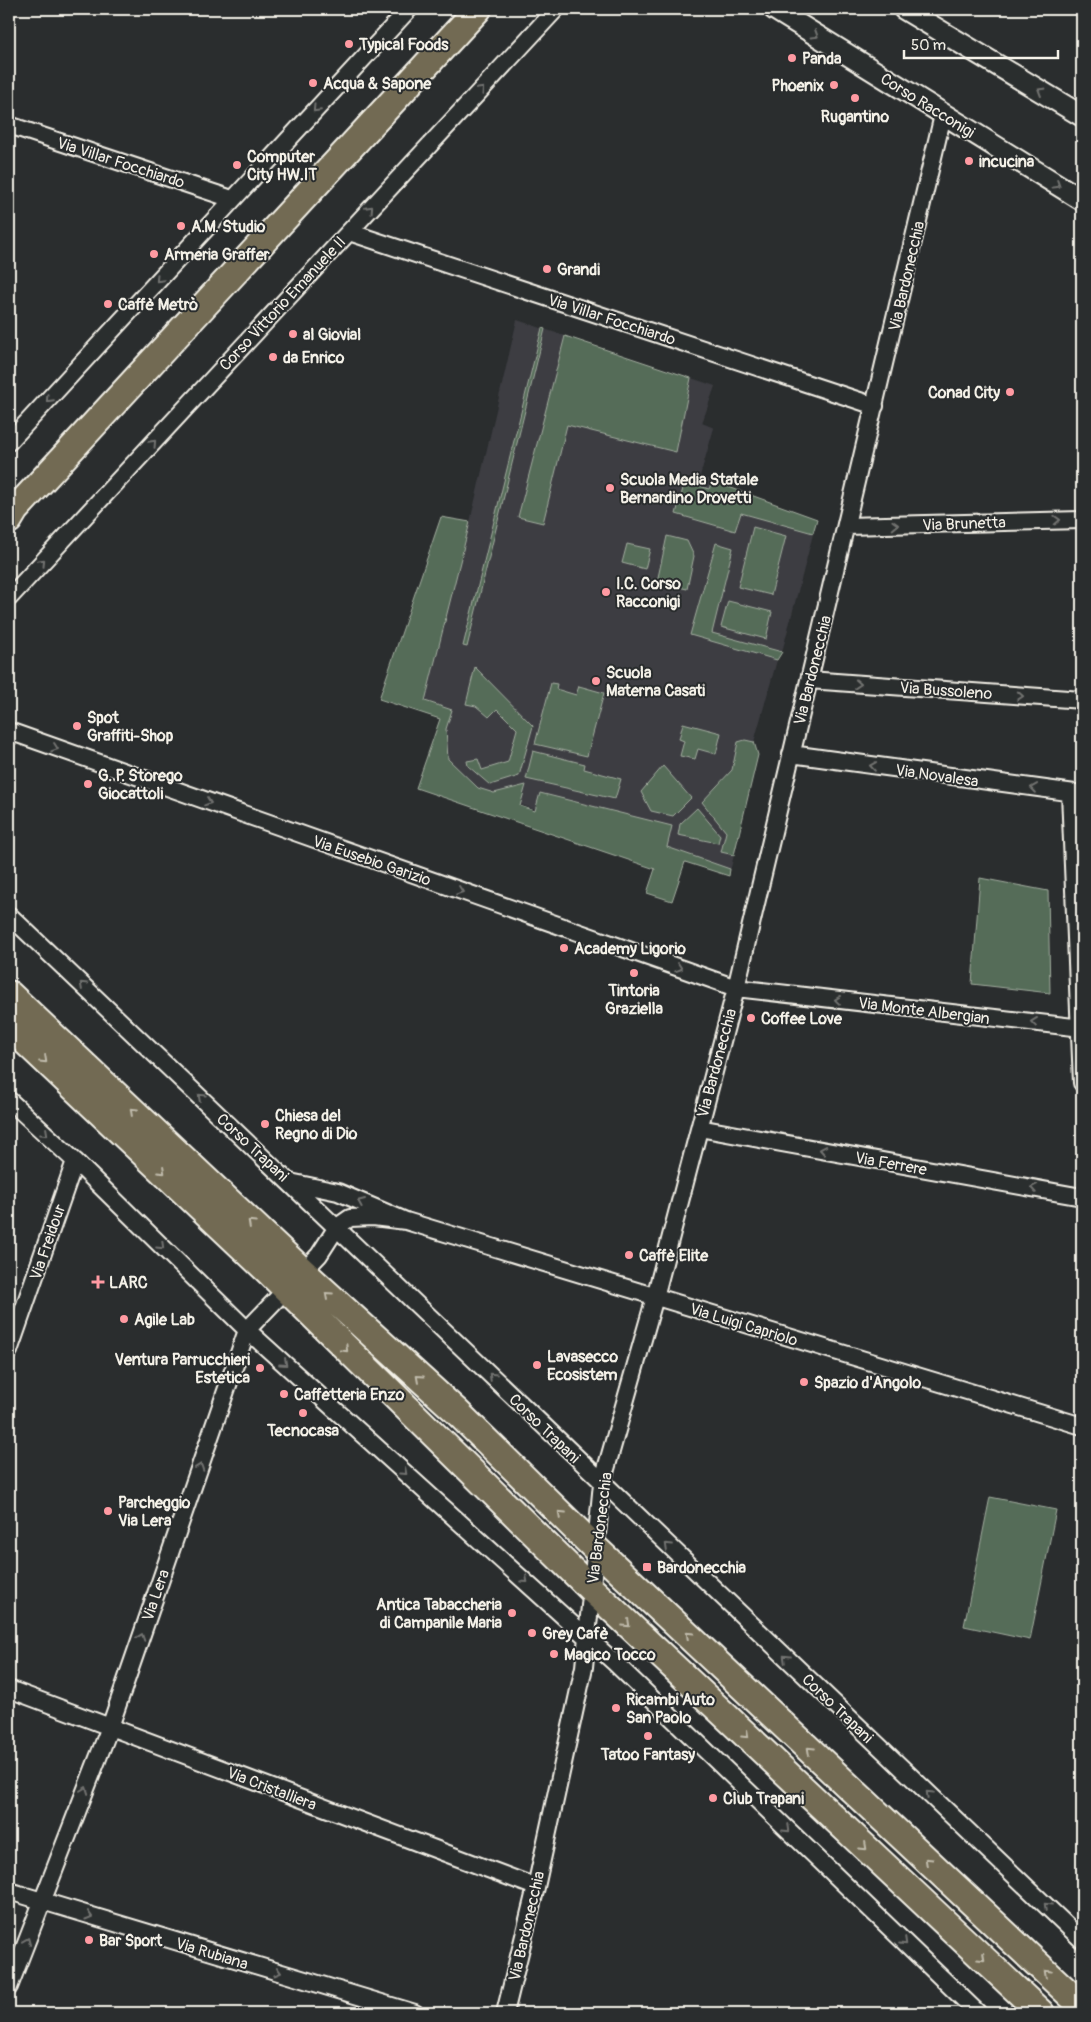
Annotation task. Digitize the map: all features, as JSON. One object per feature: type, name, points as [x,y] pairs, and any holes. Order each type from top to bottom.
[{"type":"main road","points":[[11,515],[478,9]]},
{"type":"main road","points":[[9,994],[295,1281],[422,1426],[592,1590],[1041,2013]]},
{"type":"main road","points":[[9,1026],[295,1281],[455,1410],[596,1548],[1082,2006]]},
{"type":"street","points":[[9,442],[409,9]]},
{"type":"street","name":"Corso Vittorio Emanuele II","points":[[9,598],[556,9]]},
{"type":"street","name":"Corso Racconigi","points":[[774,9],[1082,200]]},
{"type":"street","points":[[904,9],[1082,116]]},
{"type":"street","name":"Via Bardonecchia","points":[[505,2013],[536,1887],[584,1667],[602,1483],[655,1297],[736,988],[943,115]]},
{"type":"street","name":"Via Villar Focchiardo","points":[[9,125],[232,200]]},
{"type":"street","name":"Via Villar Focchiardo","points":[[349,232],[875,406]]},
{"type":"street","name":"Via Brunetta","points":[[846,526],[1082,520]]},
{"type":"street","name":"Via Bussoleno","points":[[809,680],[1082,700]]},
{"type":"street","name":"Via Eusebio Garizio","points":[[9,732],[736,988]]},
{"type":"street","name":"Via Novalesa","points":[[791,754],[1076,794]]},
{"type":"street","points":[[1076,794],[1082,1084]]},
{"type":"street","name":"Corso Trapani","points":[[9,915],[1082,1940]]},
{"type":"street","name":"Via Monte Albergian","points":[[736,988],[1081,1028]]},
{"type":"street","points":[[9,1100],[75,1161],[247,1330],[588,1638],[978,2013]]},
{"type":"street","name":"Via Ferrere","points":[[699,1128],[1082,1197]]},
{"type":"street","name":"Via Freidour","points":[[9,1351],[75,1161]]},
{"type":"street","name":"Via Luigi Capriolo","points":[[290,1182],[338,1192],[406,1221],[1082,1426]]},
{"type":"street","name":"Via Luigi Capriolo","points":[[337,1228],[353,1217],[406,1221]]},
{"type":"street","name":"Via Lera","points":[[9,1987],[110,1726],[247,1330],[319,1255],[337,1228]]},
{"type":"street","name":"Via Cristalliera","points":[[9,1689],[536,1887]]},
{"type":"street","name":"Via Rubiana","points":[[9,1892],[415,2013]]},
{"type":"shaded area","name":"I.C. Corso Racconigi","points":[[517,320],[715,386],[702,423],[714,428],[700,476],[817,519],[782,652],[777,660],[754,742],[758,755],[729,876],[422,771],[440,719],[379,699],[441,517],[470,522]]},
{"type":"green space","points":[[542,328],[545,329],[467,647],[463,646]]},
{"type":"green space","points":[[565,336],[691,378],[676,452],[567,425],[543,523],[518,517]]},
{"type":"green space","points":[[685,481],[709,489],[712,481],[817,519],[813,533],[741,513],[735,531],[676,514]]},
{"type":"green space","points":[[441,517],[470,522],[425,701],[452,710],[446,729],[448,759],[478,788],[494,793],[526,785],[520,806],[535,811],[540,793],[672,826],[667,847],[730,869],[729,876],[685,862],[672,901],[647,893],[655,869],[416,788],[440,719],[379,699]]},
{"type":"green space","points":[[753,527],[786,536],[771,595],[738,587]]},
{"type":"green space","points":[[667,536],[687,541],[694,556],[687,589],[657,582]]},
{"type":"green space","points":[[716,543],[733,548],[712,633],[782,652],[777,660],[690,635]]},
{"type":"green space","points":[[627,544],[650,549],[645,569],[622,563]]},
{"type":"green space","points":[[728,601],[772,612],[766,639],[721,627]]},
{"type":"green space","points":[[475,667],[533,726],[519,776],[490,785],[468,766],[467,761],[478,759],[482,770],[508,762],[517,729],[497,709],[489,717],[476,706],[466,704]]},
{"type":"green space","points":[[551,683],[557,684],[556,689],[576,695],[579,686],[604,693],[587,756],[535,744]]},
{"type":"green space","points":[[683,723],[721,733],[716,754],[698,749],[695,759],[680,756],[684,741],[679,739]]},
{"type":"green space","points":[[745,740],[754,742],[758,755],[734,855],[721,852],[726,832],[702,802],[732,770],[738,742]]},
{"type":"green space","points":[[533,751],[585,764],[584,769],[621,779],[615,799],[526,779]]},
{"type":"green space","points":[[663,766],[691,798],[673,816],[651,811],[641,792]]},
{"type":"green space","points":[[697,808],[720,835],[718,843],[678,835],[680,824]]},
{"type":"green space","points":[[980,878],[1048,891],[1050,993],[972,984]]},
{"type":"green space","points":[[990,1497],[1056,1510],[1030,1640],[964,1626]]},
{"type":"place","name":"Typical Foods","points":[[349,44]]},
{"type":"place","name":"Panda","points":[[792,58]]},
{"type":"place","name":"Acqua & Sapone","points":[[313,83]]},
{"type":"place","name":"Phoenix","points":[[834,85]]},
{"type":"place","name":"Rugantino","points":[[855,98]]},
{"type":"place","name":"incucina","points":[[969,161]]},
{"type":"place","name":"Computer City HW.IT","points":[[237,165]]},
{"type":"place","name":"A.M. Studio","points":[[181,226]]},
{"type":"place","name":"Armeria Graffer","points":[[154,254]]},
{"type":"place","name":"Grandi","points":[[547,269]]},
{"type":"place","name":"Caffè Metrò","points":[[108,304]]},
{"type":"place","name":"al Giovial","points":[[293,334]]},
{"type":"place","name":"da Enrico","points":[[273,357]]},
{"type":"place","name":"Conad City","points":[[1010,392]]},
{"type":"place","name":"Scuola Media Statale Bernardino Drovetti","points":[[610,488]]},
{"type":"place","name":"I.C. Corso Racconigi","points":[[606,592]]},
{"type":"place","name":"Scuola Materna Casati","points":[[596,681]]},
{"type":"place","name":"Spot Graffiti-Shop","points":[[77,726]]},
{"type":"place","name":"G. P. Storego Giocattoli","points":[[88,784]]},
{"type":"place","name":"Academy Ligorio","points":[[564,948]]},
{"type":"place","name":"Tintoria Graziella","points":[[634,973]]},
{"type":"place","name":"Coffee Love","points":[[751,1018]]},
{"type":"place","name":"Chiesa del Regno di Dio","points":[[265,1124]]},
{"type":"place","name":"Caffè Elite","points":[[629,1255]]},
{"type":"place","name":"LARC","points":[[98,1282]]},
{"type":"place","name":"Agile Lab","points":[[124,1319]]},
{"type":"place","name":"Lavasecco Ecosistem","points":[[537,1365]]},
{"type":"place","name":"Ventura Parrucchieri Estetica","points":[[260,1368]]},
{"type":"place","name":"Spazio d'Angolo","points":[[804,1382]]},
{"type":"place","name":"Caffetteria Enzo","points":[[284,1394]]},
{"type":"place","name":"Tecnocasa","points":[[303,1413]]},
{"type":"place","name":"Parcheggio Via Lera","points":[[108,1511]]},
{"type":"place","name":"Bardonecchia","points":[[647,1567]]},
{"type":"place","name":"Antica Tabaccheria di Campanile Maria","points":[[512,1613]]},
{"type":"place","name":"Grey Cafè","points":[[532,1633]]},
{"type":"place","name":"Magico Tocco","points":[[554,1654]]},
{"type":"place","name":"Ricambi Auto San Paolo","points":[[616,1708]]},
{"type":"place","name":"Tatoo Fantasy","points":[[648,1736]]},
{"type":"place","name":"Club Trapani","points":[[713,1798]]},
{"type":"place","name":"Bar Sport","points":[[89,1940]]}]
